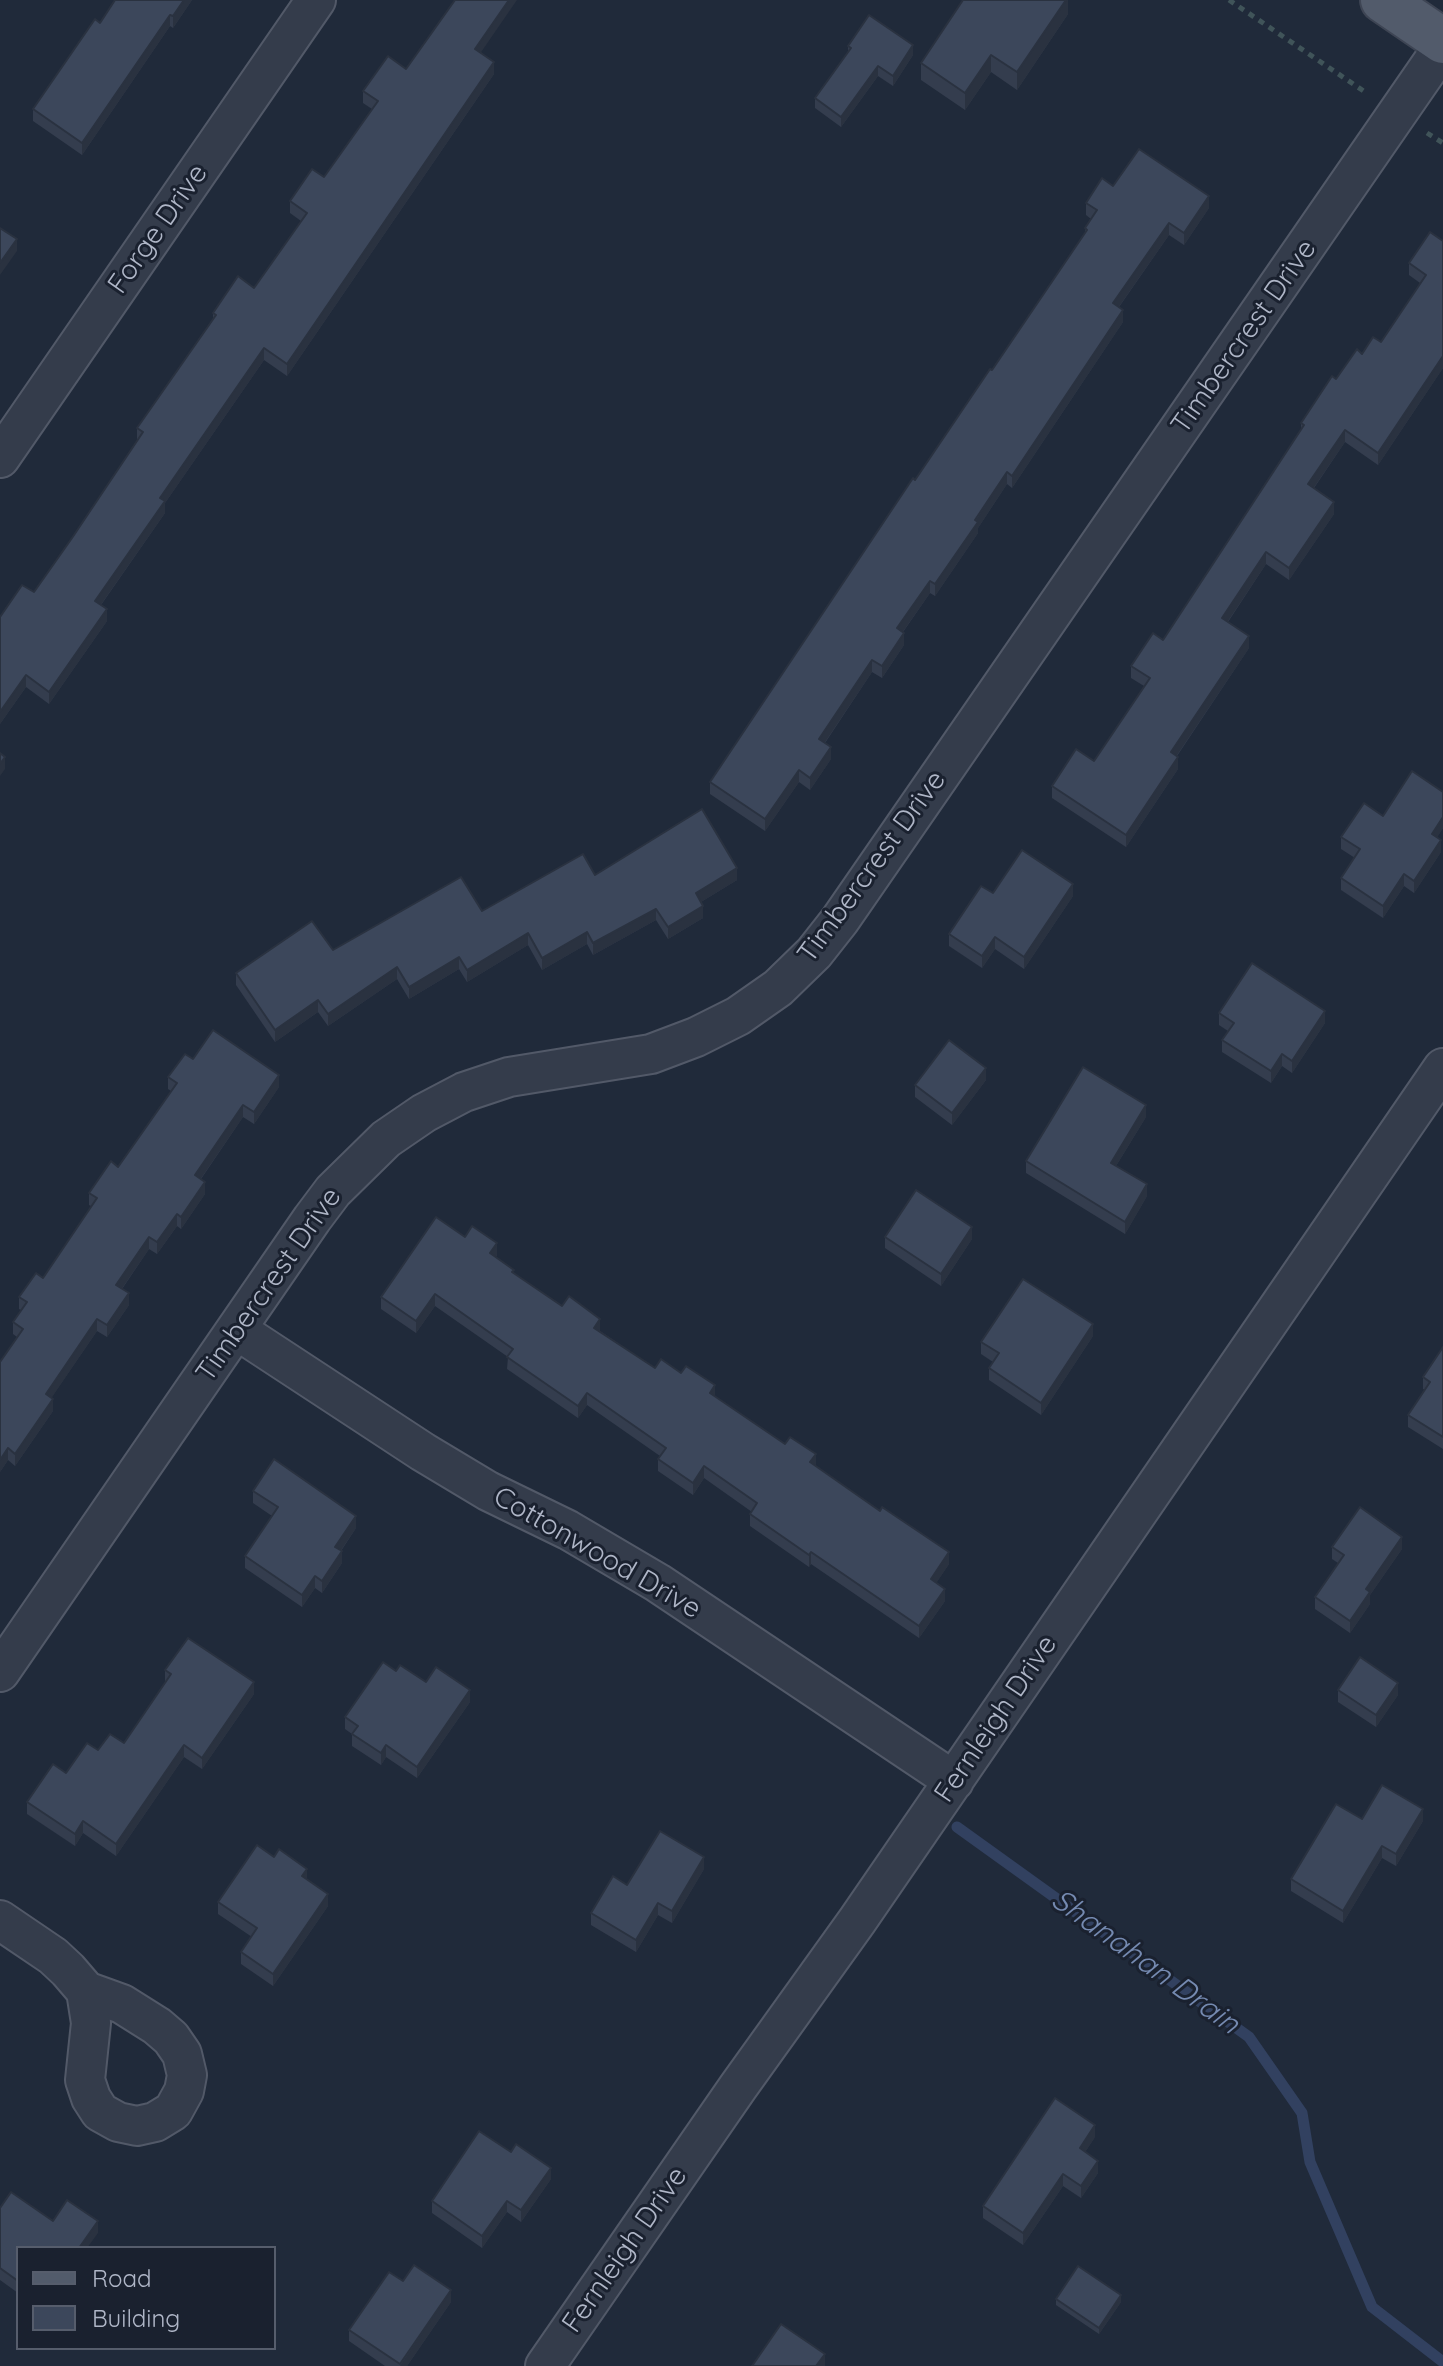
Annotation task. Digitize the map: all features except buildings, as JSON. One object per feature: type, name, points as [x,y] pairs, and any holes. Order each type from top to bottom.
[{"type":"main road","points":[[1383,0],[1443,44]]},
{"type":"street","name":"Forge Drive","points":[[4,444],[316,0]]},
{"type":"street","name":"Timbercrest Drive","points":[[0,1672],[333,1191],[386,1139],[424,1113],[464,1092],[509,1077],[651,1054],[696,1037],[738,1016],[778,988],[814,953],[840,920],[1443,44]]},
{"type":"street","name":"Fernleigh Drive","points":[[545,2366],[954,1781],[1443,1068]]},
{"type":"street","name":"Cottonwood Drive","points":[[237,1330],[423,1452],[488,1491],[568,1530],[658,1583],[954,1781]]},
{"type":"street","points":[[0,1920],[53,1956],[86,1991]]},
{"type":"path","points":[[1229,0],[1378,100]]},
{"type":"waterway","name":"Shanahan Drain","points":[[957,1827],[1249,2037],[1302,2113],[1310,2162],[1372,2307],[1443,2362]]}]
